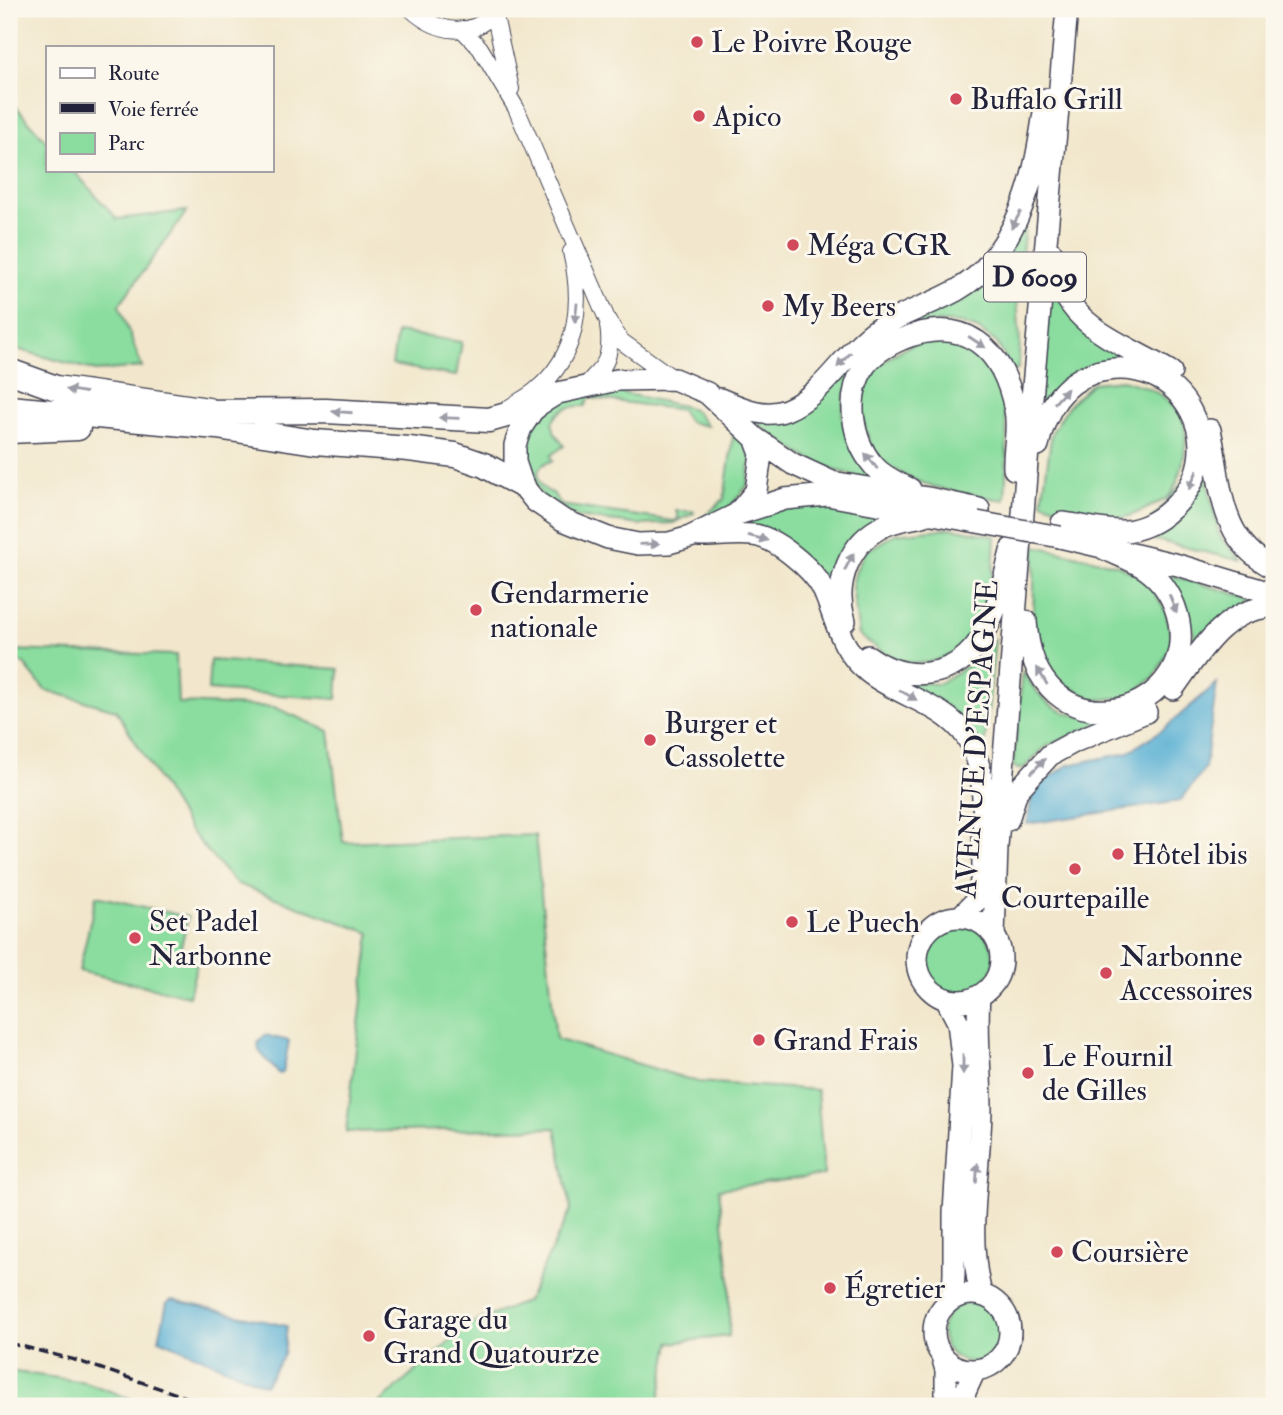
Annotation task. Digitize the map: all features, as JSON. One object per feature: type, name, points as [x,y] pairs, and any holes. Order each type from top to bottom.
[{"type":"highway","points":[[9,372],[56,388],[217,419],[315,442],[455,455],[484,465],[523,486]]},
{"type":"highway","points":[[9,431],[326,411],[489,420],[535,407]]},
{"type":"highway","points":[[9,408],[217,419]]},
{"type":"main road","name":"D 6009","points":[[934,506],[884,526],[863,540],[849,560],[841,580],[842,612],[847,629],[864,653],[890,669],[919,674],[934,672],[963,660],[984,636],[1017,546],[1056,9]]},
{"type":"main road","name":"D 6009","points":[[1020,505],[1067,9]]},
{"type":"main road","points":[[707,393],[740,408],[765,414],[785,410],[804,399],[876,330],[964,286],[989,264],[1020,216],[1035,170],[1053,59]]},
{"type":"main road","name":"D 6009","points":[[1052,188],[1052,256],[1065,298],[1086,322],[1171,372],[1194,396],[1209,427],[1223,500],[1235,536],[1254,555],[1274,568]]},
{"type":"main road","points":[[934,506],[876,468],[860,442],[852,410],[856,387],[864,366],[885,346],[911,335],[942,330],[969,335],[990,350],[1005,378],[1016,412],[1013,457],[1020,505]]},
{"type":"main road","points":[[1020,505],[1044,420],[1059,394],[1084,376],[1108,369],[1131,368],[1156,376],[1174,388],[1191,409],[1200,434],[1201,459],[1192,484],[1179,503],[1157,522],[1125,531],[1061,530]]},
{"type":"main road","name":"D 6009","points":[[535,407],[558,393],[587,385],[617,380],[674,379],[707,393],[755,438],[793,464],[832,481],[934,506],[1061,530],[1274,579]]},
{"type":"main road","points":[[523,486],[515,462],[515,445],[521,428],[535,407]]},
{"type":"main road","points":[[736,515],[756,491],[761,454],[755,438]]},
{"type":"main road","name":"D 6009","points":[[523,486],[535,501],[563,520],[608,538],[638,544],[669,543],[690,537],[736,515],[785,499],[827,495],[934,506]]},
{"type":"main road","name":"D 6009","points":[[1061,530],[1103,548],[1178,565],[1274,594]]},
{"type":"main road","points":[[690,537],[755,535],[785,549],[807,567],[822,587],[839,636],[851,655],[869,673],[949,719],[966,736],[976,755],[982,782],[984,877]]},
{"type":"main road","points":[[1017,546],[1027,645],[1040,675],[1052,692],[1070,704],[1095,710],[1128,708],[1152,693],[1173,671],[1180,649],[1180,631],[1171,595],[1146,569],[1103,548]]},
{"type":"main road","name":"AVENUE D'ESPAGNE","points":[[994,936],[997,847],[1017,546]]},
{"type":"main road","name":"AVENUE D'ESPAGNE","points":[[960,917],[977,900],[984,877],[1017,546]]},
{"type":"main road","points":[[997,847],[1017,791],[1050,755],[1076,741],[1144,714],[1170,694],[1222,626],[1244,613],[1274,607]]},
{"type":"main road","points":[[950,918],[973,919],[984,925],[994,936],[1000,952],[998,976],[979,996],[965,1001],[946,999],[930,990],[923,981],[917,968],[917,951],[920,941],[933,925],[950,918]]},
{"type":"main road","points":[[979,996],[977,1020],[981,1112],[972,1241],[981,1294]]},
{"type":"main road","points":[[946,999],[958,1022],[963,1066],[954,1213],[954,1283],[948,1302]]},
{"type":"main road","points":[[942,1356],[960,1368],[975,1370],[990,1366],[1003,1355],[1010,1335],[1010,1323],[1004,1310],[994,1300],[981,1294],[962,1295],[948,1302],[939,1312],[934,1334],[946,1370],[946,1406]]},
{"type":"main road","points":[[963,1406],[965,1391],[975,1370]]},
{"type":"street","points":[[411,9],[426,22],[442,29],[462,29],[484,21],[495,11]]},
{"type":"street","points":[[495,11],[516,108]]},
{"type":"street","points":[[462,29],[481,48],[516,108],[607,319],[621,341],[674,379]]},
{"type":"street","points":[[489,420],[536,390],[550,376],[569,345],[578,312],[573,261],[564,222]]},
{"type":"street","points":[[587,385],[603,366],[611,342],[607,319]]},
{"type":"green space","points":[[9,99],[46,141],[46,172],[75,172],[117,219],[187,211],[119,305],[142,367],[96,371],[9,347]]},
{"type":"green space","points":[[1026,216],[1017,300],[1020,344],[1018,369],[1012,370],[997,343],[978,329],[960,323],[938,322],[903,329],[845,395],[842,415],[847,437],[874,480],[824,466],[810,459],[754,420],[775,419],[878,337],[937,307]]},
{"type":"green space","points":[[1048,290],[1055,292],[1129,360],[1039,402]]},
{"type":"green space","points":[[397,332],[462,342],[456,376],[392,365]]},
{"type":"green space","points":[[920,341],[952,344],[975,355],[991,372],[1000,393],[1005,418],[1005,500],[951,491],[912,479],[885,464],[873,449],[863,419],[865,389],[873,373],[884,361]]},
{"type":"green space","points":[[1122,380],[1159,394],[1178,410],[1182,418],[1185,440],[1182,466],[1169,496],[1129,516],[1114,519],[1082,516],[1042,502],[1052,432],[1069,405],[1092,383]]},
{"type":"green space","points":[[613,391],[687,407],[695,411],[707,426],[689,422],[681,410],[591,398],[586,406],[570,407],[562,411],[552,423],[564,446],[551,455],[553,461],[546,463],[538,471],[542,486],[553,493],[561,505],[674,521],[679,518],[676,511],[694,513],[674,523],[641,525],[577,517],[544,498],[525,471],[523,449],[536,418],[575,395]]},
{"type":"green space","points":[[734,430],[745,443],[751,459],[747,486],[729,508],[694,526],[724,499]]},
{"type":"green space","points":[[1205,456],[1219,535],[1242,561],[1138,536]]},
{"type":"green space","points":[[791,504],[818,505],[887,516],[849,542],[839,559],[833,587],[749,526],[750,521]]},
{"type":"green space","points":[[951,528],[995,536],[992,578],[981,623],[967,645],[953,654],[930,662],[898,660],[859,635],[852,586],[856,570],[865,552],[895,534]]},
{"type":"green space","points":[[1035,546],[1118,565],[1148,581],[1166,612],[1172,643],[1155,676],[1129,697],[1094,700],[1057,680],[1047,666],[1033,620]]},
{"type":"green space","points":[[1166,574],[1254,599],[1186,659],[1194,632],[1184,600]]},
{"type":"green space","points":[[995,638],[984,754],[898,681],[938,684],[980,658]]},
{"type":"green space","points":[[9,650],[176,655],[178,703],[274,707],[329,731],[343,842],[535,835],[556,1039],[698,1082],[817,1090],[824,1175],[719,1189],[730,1281],[729,1336],[670,1343],[658,1406],[376,1406],[468,1325],[527,1301],[571,1209],[556,1128],[346,1132],[370,933],[235,883],[190,831],[116,710],[45,690],[24,664],[9,658]]},
{"type":"green space","points":[[210,660],[339,669],[337,699],[208,690]]},
{"type":"green space","points":[[1023,671],[1039,694],[1056,708],[1077,716],[1104,721],[1045,747],[1025,767],[1018,769],[1013,766]]},
{"type":"green space","name":"Set Padel Narbonne","points":[[96,896],[188,917],[178,959],[197,963],[189,996],[79,971]]},
{"type":"green space","points":[[959,924],[984,934],[994,959],[984,984],[959,994],[934,984],[924,959],[934,934]]},
{"type":"green space","points":[[966,1302],[978,1302],[994,1310],[1000,1320],[1000,1344],[994,1354],[978,1362],[966,1362],[950,1354],[942,1338],[942,1326],[950,1310]]},
{"type":"green space","points":[[9,1371],[85,1382],[151,1406],[9,1406]]},
{"type":"water","points":[[1217,683],[1205,768],[1180,801],[1027,824],[1033,789],[1068,765],[1127,753],[1165,728]]},
{"type":"water","points":[[265,1035],[289,1041],[283,1073],[279,1074],[259,1051],[258,1043]]},
{"type":"water","points":[[172,1300],[287,1326],[284,1355],[265,1385],[159,1339],[167,1303]]},
{"type":"railway","points":[[9,1343],[75,1360],[213,1406]]},
{"type":"place","name":"Le Poivre Rouge","points":[[697,42]]},
{"type":"place","name":"Buffalo Grill","points":[[956,99]]},
{"type":"place","name":"Apico","points":[[699,116]]},
{"type":"place","name":"Méga CGR","points":[[793,245]]},
{"type":"place","name":"My Beers","points":[[768,306]]},
{"type":"place","name":"Gendarmerie nationale","points":[[476,610]]},
{"type":"place","name":"Burger et Cassolette","points":[[650,740]]},
{"type":"place","name":"Hôtel ibis","points":[[1118,854]]},
{"type":"place","name":"Courtepaille","points":[[1075,869]]},
{"type":"place","name":"Le Puech","points":[[792,922]]},
{"type":"place","name":"Set Padel Narbonne","points":[[135,938]]},
{"type":"place","name":"Narbonne Accessoires","points":[[1106,973]]},
{"type":"place","name":"Grand Frais","points":[[759,1040]]},
{"type":"place","name":"Le Fournil de Gilles","points":[[1028,1073]]},
{"type":"place","name":"Coursière","points":[[1057,1252]]},
{"type":"place","name":"Égretier","points":[[830,1288]]},
{"type":"place","name":"Garage du Grand Quatourze","points":[[369,1336]]}]
